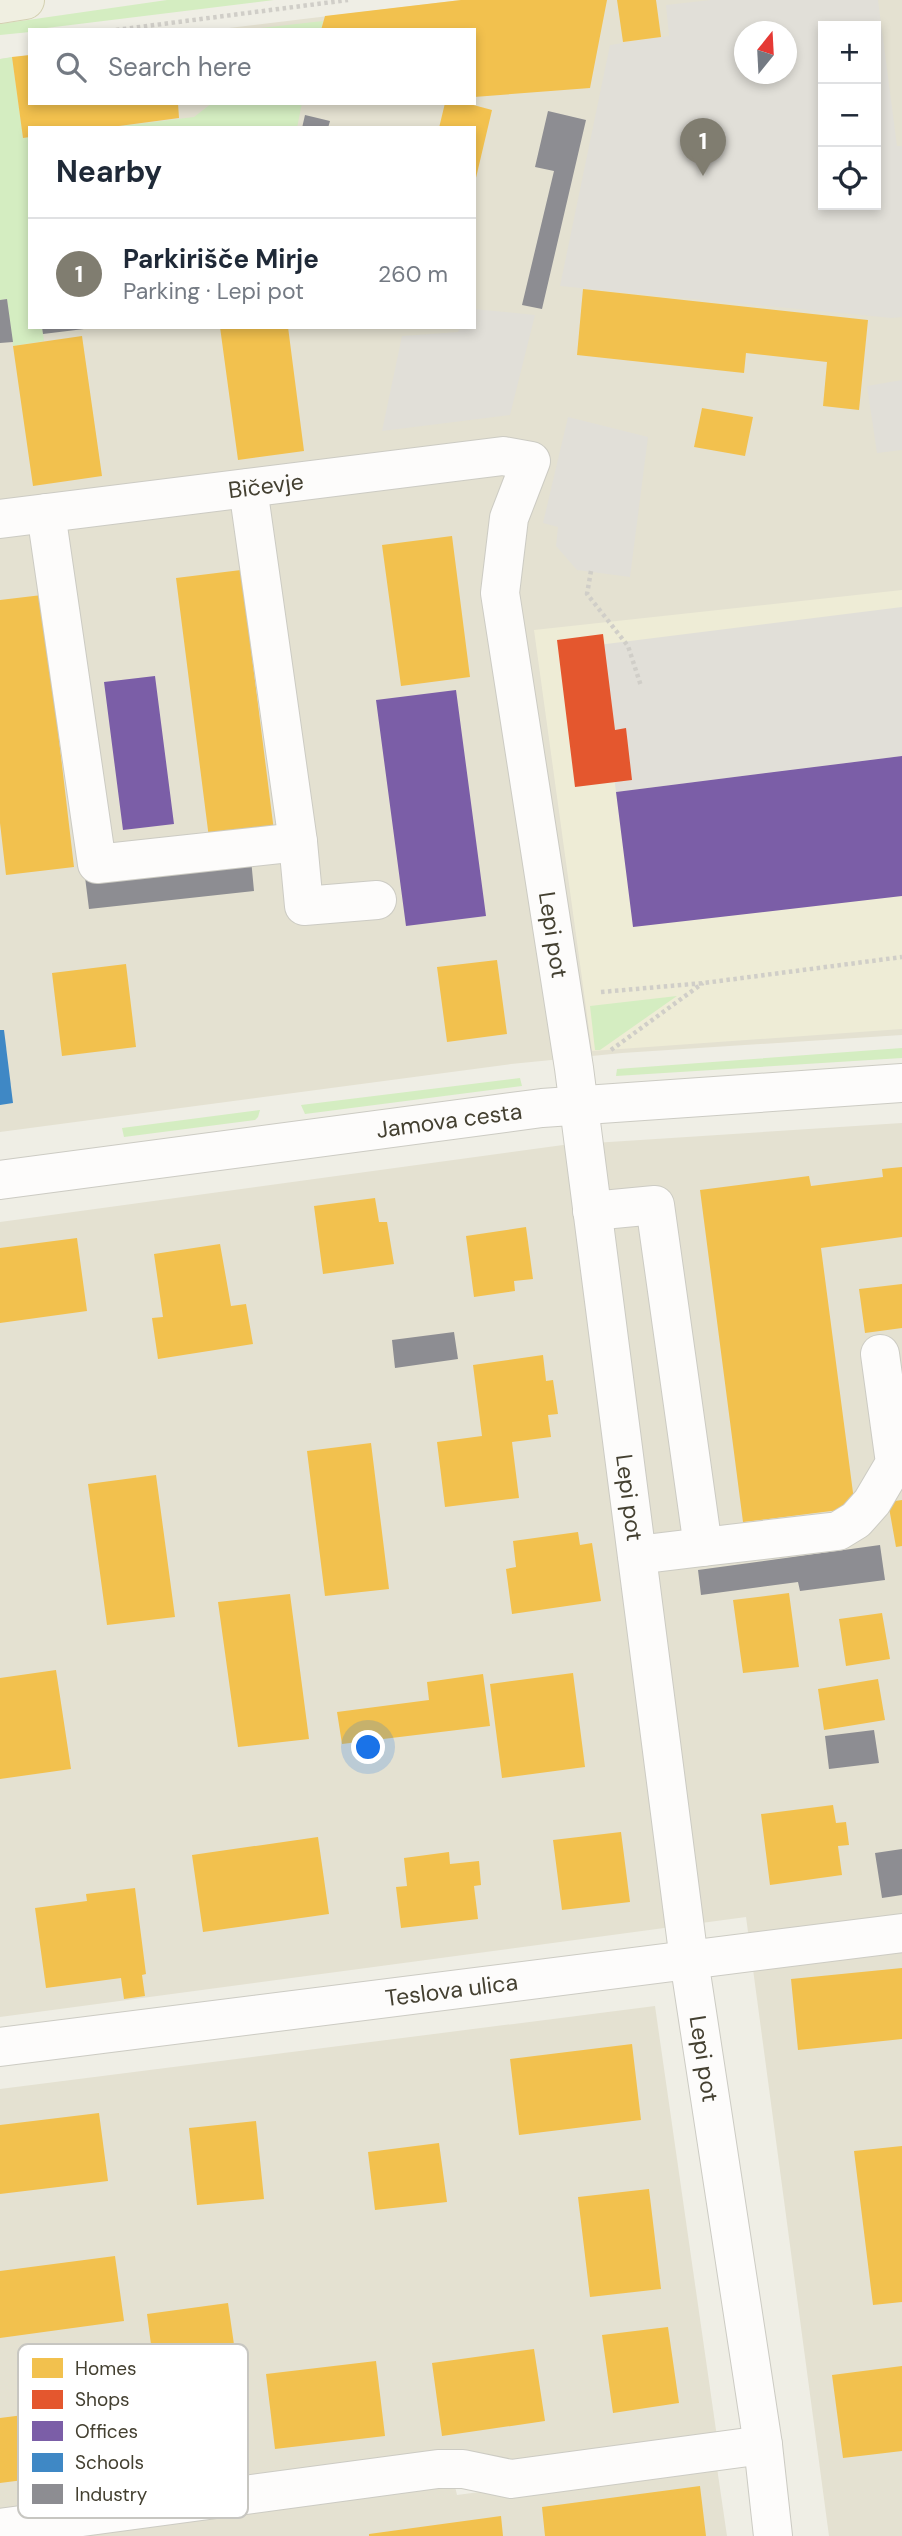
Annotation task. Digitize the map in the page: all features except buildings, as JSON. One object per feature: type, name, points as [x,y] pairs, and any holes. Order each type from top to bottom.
[{"type":"main road","points":[[0,4],[25,0]]},
{"type":"street","name":"Bičevje","points":[[0,519],[503,456],[531,461]]},
{"type":"street","name":"Lepi pot","points":[[531,461],[509,518],[500,593],[564,996],[689,1960],[763,2445],[773,2536]]},
{"type":"street","points":[[248,488],[298,842],[304,906],[377,900]]},
{"type":"street","points":[[46,513],[97,864],[298,842]]},
{"type":"street","name":"Jamova cesta","points":[[0,1180],[542,1108],[902,1083]]},
{"type":"street","points":[[592,1211],[655,1205],[703,1547]]},
{"type":"street","points":[[636,1555],[838,1531],[856,1520],[872,1502],[895,1463],[880,1354]]},
{"type":"street","name":"Teslova ulica","points":[[0,2047],[902,1933]]},
{"type":"street","points":[[248,2495],[438,2469],[463,2469],[511,2479],[763,2445]]},
{"type":"street","points":[[0,2528],[74,2518]]},
{"type":"path","points":[[131,28],[348,0]]},
{"type":"path","points":[[591,571],[587,594],[628,646],[641,686]]},
{"type":"path","points":[[564,996],[704,983],[902,957]]},
{"type":"path","points":[[608,1057],[611,1049],[704,983]]},
{"type":"shaded area","points":[[461,0],[902,0],[902,1035],[622,1053],[511,1064],[0,1132],[0,59],[28,55],[28,105],[476,105],[476,28],[229,28]]},
{"type":"shaded area","points":[[711,0],[878,0],[881,21],[818,21],[818,210],[881,210],[881,23],[897,146],[902,146],[902,317],[560,286],[610,45],[669,36],[666,5]]},
{"type":"shaded area","points":[[476,309],[535,315],[510,415],[382,431],[402,336],[458,332],[459,329],[476,329]]},
{"type":"shaded area","points":[[902,380],[902,450],[877,453],[867,386]]},
{"type":"shaded area","points":[[568,417],[648,437],[630,577],[577,570],[556,546],[558,527],[543,523]]},
{"type":"shaded area","points":[[902,590],[902,1029],[592,1051],[534,630]]},
{"type":"shaded area","points":[[902,607],[902,756],[616,792],[598,645]]},
{"type":"shaded area","points":[[902,1123],[902,2536],[829,2536],[746,1917],[0,2017],[0,1222],[563,1145]]},
{"type":"shaded area","points":[[655,2006],[717,2437],[248,2489],[248,2344],[18,2344],[18,2515],[0,2517],[0,2089]]},
{"type":"shaded area","points":[[716,2461],[727,2536],[43,2536],[180,2518],[248,2518],[248,2509],[454,2482],[457,2495]]},
{"type":"green space","points":[[167,0],[274,0],[28,28],[28,32],[0,35],[0,24]]},
{"type":"green space","points":[[323,21],[321,28],[261,28]]},
{"type":"green space","points":[[12,57],[23,138],[28,137],[28,329],[42,329],[44,341],[13,346],[7,299],[0,300],[0,59]]},
{"type":"green space","points":[[209,105],[302,105],[297,126],[120,126],[194,117]]},
{"type":"green space","points":[[677,996],[600,1050],[595,1050],[590,1006]]},
{"type":"green space","points":[[902,1048],[902,1058],[616,1076],[617,1069]]},
{"type":"green space","points":[[520,1078],[522,1086],[305,1114],[301,1105]]},
{"type":"green space","points":[[260,1110],[255,1120],[124,1137],[122,1128]]},
{"type":"place","name":"Parkirišče Mirje","points":[[703,176]]}]
